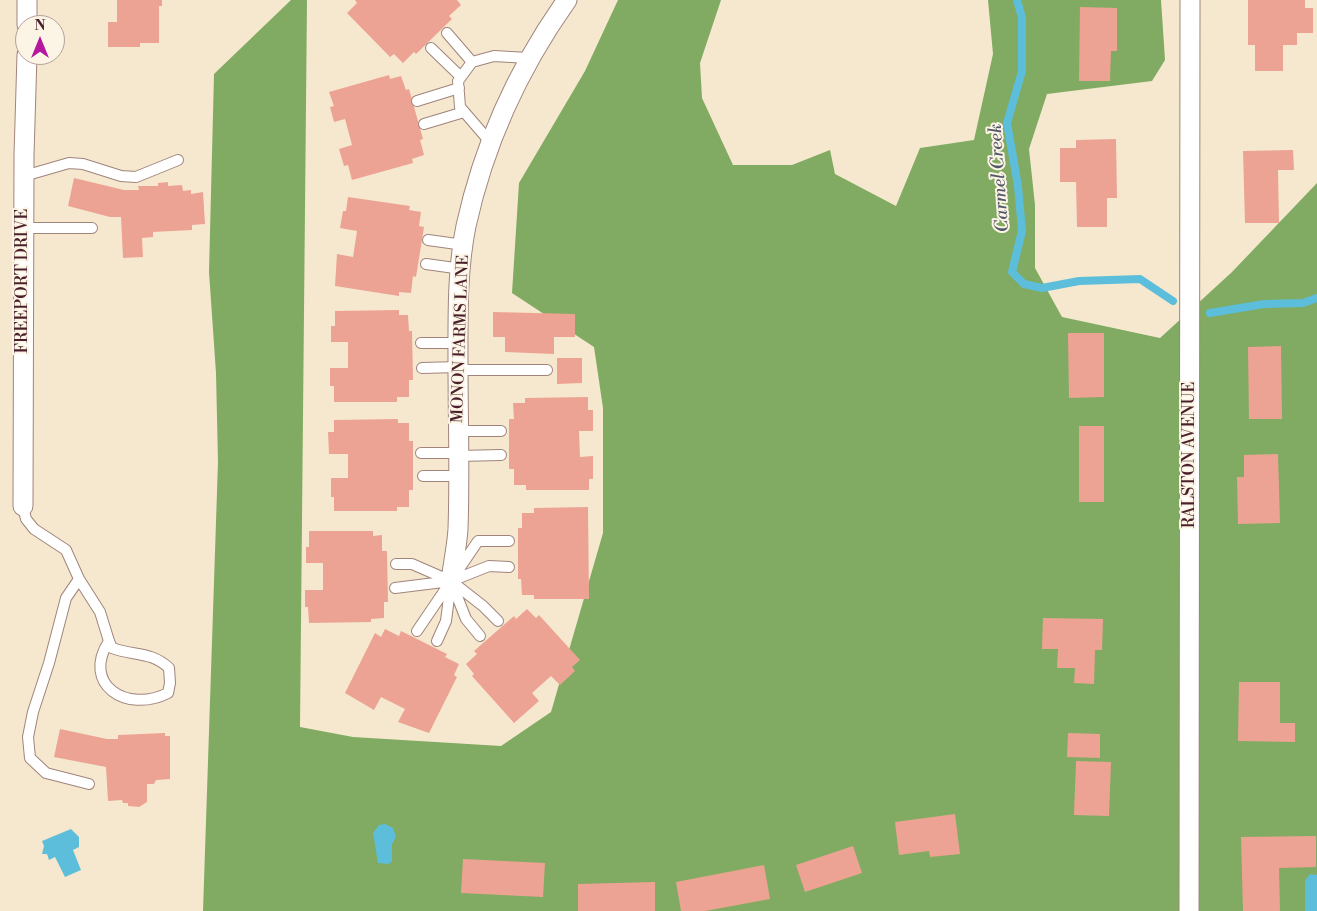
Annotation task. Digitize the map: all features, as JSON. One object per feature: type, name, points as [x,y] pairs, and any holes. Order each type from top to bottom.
[{"type":"street","points":[[27,0],[27,15]]},
{"type":"street","name":"MONON FARMS LANE","points":[[451,581],[458,530],[458,343],[464,245],[477,185],[491,143],[528,58],[567,0]]},
{"type":"street","name":"RALSTON AVENUE","points":[[1190,0],[1190,911]]},
{"type":"street","name":"FREEPORT DRIVE","points":[[23,506],[23,228],[27,65]]},
{"type":"lane","points":[[447,34],[472,62]]},
{"type":"lane","points":[[431,48],[461,77]]},
{"type":"lane","points":[[491,143],[460,107],[459,88],[461,77],[472,62],[494,56],[528,58]]},
{"type":"lane","points":[[417,101],[459,88]]},
{"type":"lane","points":[[424,124],[464,112]]},
{"type":"lane","points":[[24,176],[69,163],[83,164],[121,176],[136,177],[178,160]]},
{"type":"lane","points":[[23,228],[92,228]]},
{"type":"lane","points":[[428,240],[464,245]]},
{"type":"lane","points":[[426,264],[462,269]]},
{"type":"lane","points":[[421,344],[458,343]]},
{"type":"lane","points":[[422,368],[547,370]]},
{"type":"lane","points":[[458,431],[500,431]]},
{"type":"lane","points":[[421,453],[501,455]]},
{"type":"lane","points":[[423,476],[458,476]]},
{"type":"lane","points":[[23,506],[26,519],[34,529],[66,550],[79,579],[100,612],[108,646],[100,671],[108,688],[123,698],[139,701],[156,698],[168,692],[170,683],[169,668],[159,659],[108,646]]},
{"type":"lane","points":[[417,632],[478,542],[510,542]]},
{"type":"lane","points":[[396,564],[412,564],[451,581],[483,606],[498,621]]},
{"type":"lane","points":[[394,588],[451,581],[489,566],[510,567]]},
{"type":"lane","points":[[79,579],[66,598],[49,663],[33,712],[28,737],[30,758],[46,773],[88,784]]},
{"type":"lane","points":[[451,581],[466,619],[480,636]]},
{"type":"lane","points":[[437,641],[446,621],[451,581]]},
{"type":"green space","points":[[291,0],[307,0],[300,727],[353,737],[501,746],[551,712],[603,533],[603,408],[594,347],[512,293],[519,183],[585,71],[618,0],[721,0],[700,63],[702,98],[733,165],[792,165],[830,150],[835,174],[896,206],[920,148],[974,140],[993,54],[988,0],[1161,0],[1165,60],[1152,81],[1047,94],[1029,149],[1035,205],[1035,268],[1062,317],[1160,338],[1232,272],[1317,183],[1317,911],[203,911],[218,462],[216,373],[209,272],[214,74]]},
{"type":"water","points":[[385,824],[393,828],[396,837],[392,844],[392,861],[389,864],[378,863],[373,833],[379,825]]},
{"type":"water","points":[[71,829],[79,837],[79,847],[73,850],[81,870],[65,877],[55,857],[49,860],[47,854],[42,854],[44,846],[42,841]]},
{"type":"water","points":[[1310,874],[1317,875],[1317,911],[1305,911],[1305,881]]},
{"type":"building","points":[[117,0],[162,0],[162,6],[159,6],[159,43],[140,43],[140,47],[108,47],[108,22],[117,22]]},
{"type":"building","points":[[355,0],[457,0],[461,5],[449,16],[452,19],[416,54],[414,52],[403,63],[394,54],[390,57],[347,13],[357,3]]},
{"type":"building","points":[[1248,0],[1305,0],[1305,8],[1313,8],[1313,33],[1297,33],[1297,45],[1283,45],[1283,71],[1255,71],[1255,45],[1248,45]]},
{"type":"building","points":[[1080,7],[1117,8],[1117,51],[1111,51],[1110,81],[1079,81]]},
{"type":"building","points":[[389,75],[390,79],[401,76],[406,90],[409,89],[423,139],[420,140],[424,155],[412,159],[413,163],[352,180],[348,165],[344,166],[339,149],[352,145],[345,119],[334,122],[330,107],[334,106],[329,92]]},
{"type":"building","points":[[1116,139],[1117,198],[1107,198],[1107,227],[1077,227],[1076,182],[1060,182],[1060,148],[1076,148],[1076,140]]},
{"type":"building","points":[[1293,150],[1294,170],[1278,170],[1279,223],[1245,223],[1243,151]]},
{"type":"building","points":[[74,178],[124,190],[139,190],[138,186],[158,186],[158,183],[168,182],[168,186],[182,185],[183,191],[191,190],[191,194],[203,192],[205,224],[192,225],[192,230],[153,232],[153,237],[142,238],[143,257],[123,258],[121,217],[110,217],[68,206]]},
{"type":"building","points":[[348,197],[410,206],[409,210],[421,212],[419,226],[424,227],[416,277],[413,276],[411,293],[399,292],[399,296],[335,286],[337,254],[353,257],[357,231],[340,228],[343,211],[346,211]]},
{"type":"building","points":[[399,310],[399,315],[408,315],[409,331],[412,331],[413,380],[409,380],[409,397],[397,397],[397,402],[334,402],[334,386],[330,386],[330,368],[348,368],[348,342],[331,342],[331,326],[335,326],[335,311]]},
{"type":"building","points":[[493,312],[575,314],[575,337],[554,337],[554,354],[505,352],[505,337],[493,337]]},
{"type":"building","points":[[1068,333],[1104,333],[1104,397],[1069,398]]},
{"type":"building","points":[[1281,346],[1282,419],[1249,419],[1248,347]]},
{"type":"building","points":[[557,358],[582,358],[582,383],[557,384]]},
{"type":"building","points":[[588,397],[588,410],[593,410],[593,431],[579,431],[580,457],[593,456],[593,479],[589,479],[589,490],[526,490],[526,485],[514,485],[514,469],[509,469],[509,419],[514,419],[513,403],[525,403],[525,398]]},
{"type":"building","points":[[398,419],[398,423],[409,423],[409,441],[413,441],[413,490],[409,490],[409,507],[397,507],[397,511],[334,511],[334,497],[331,497],[331,478],[348,478],[348,454],[329,454],[328,432],[334,432],[334,420]]},
{"type":"building","points":[[1079,426],[1104,426],[1104,502],[1079,502]]},
{"type":"building","points":[[1278,454],[1280,523],[1238,524],[1237,477],[1244,477],[1244,455]]},
{"type":"building","points":[[588,507],[589,599],[534,599],[534,595],[522,595],[521,579],[518,579],[518,528],[522,528],[522,513],[534,513],[534,508]]},
{"type":"building","points":[[309,531],[373,531],[373,536],[382,535],[382,551],[387,551],[388,602],[384,602],[384,618],[371,619],[371,622],[309,623],[308,607],[305,607],[305,590],[323,590],[323,563],[306,563]]},
{"type":"building","points":[[527,609],[536,618],[539,615],[580,660],[572,667],[575,671],[560,685],[551,676],[532,693],[539,701],[514,723],[472,676],[474,674],[466,664],[477,654],[474,651],[514,616],[516,619]]},
{"type":"building","points":[[1043,618],[1103,619],[1102,650],[1095,650],[1094,684],[1074,683],[1075,668],[1057,668],[1058,649],[1042,649]]},
{"type":"building","points":[[385,629],[399,636],[401,631],[447,654],[445,657],[459,664],[454,675],[457,677],[429,733],[398,722],[405,709],[381,697],[374,710],[345,693],[375,633],[381,637]]},
{"type":"building","points":[[1239,682],[1280,682],[1280,723],[1295,723],[1295,742],[1238,741]]},
{"type":"building","points":[[60,729],[107,739],[118,739],[118,735],[165,733],[165,736],[170,736],[170,779],[156,780],[154,784],[147,784],[147,802],[139,807],[128,806],[128,803],[123,803],[122,800],[108,801],[106,767],[54,757]]},
{"type":"building","points":[[1068,733],[1100,734],[1100,758],[1067,757]]},
{"type":"building","points":[[1076,761],[1111,762],[1109,816],[1074,815]]},
{"type":"building","points":[[955,814],[960,854],[930,857],[929,851],[899,855],[895,822]]},
{"type":"building","points":[[1316,836],[1316,867],[1279,868],[1280,911],[1243,911],[1241,837]]},
{"type":"building","points":[[853,846],[862,873],[805,892],[796,865]]},
{"type":"building","points":[[463,859],[545,863],[543,897],[461,893]]},
{"type":"building","points":[[764,865],[770,899],[705,911],[681,911],[676,882]]},
{"type":"building","points":[[655,882],[655,911],[578,911],[578,884]]},
{"type":"waterway","name":"Carmel Creek","points":[[1017,0],[1022,18],[1022,71],[1007,123],[1018,186],[1022,231],[1012,272],[1024,284],[1042,288],[1079,281],[1140,279],[1173,301]]},
{"type":"waterway","name":"Carmel Creek","points":[[1210,313],[1264,304],[1303,303],[1317,298]]}]
